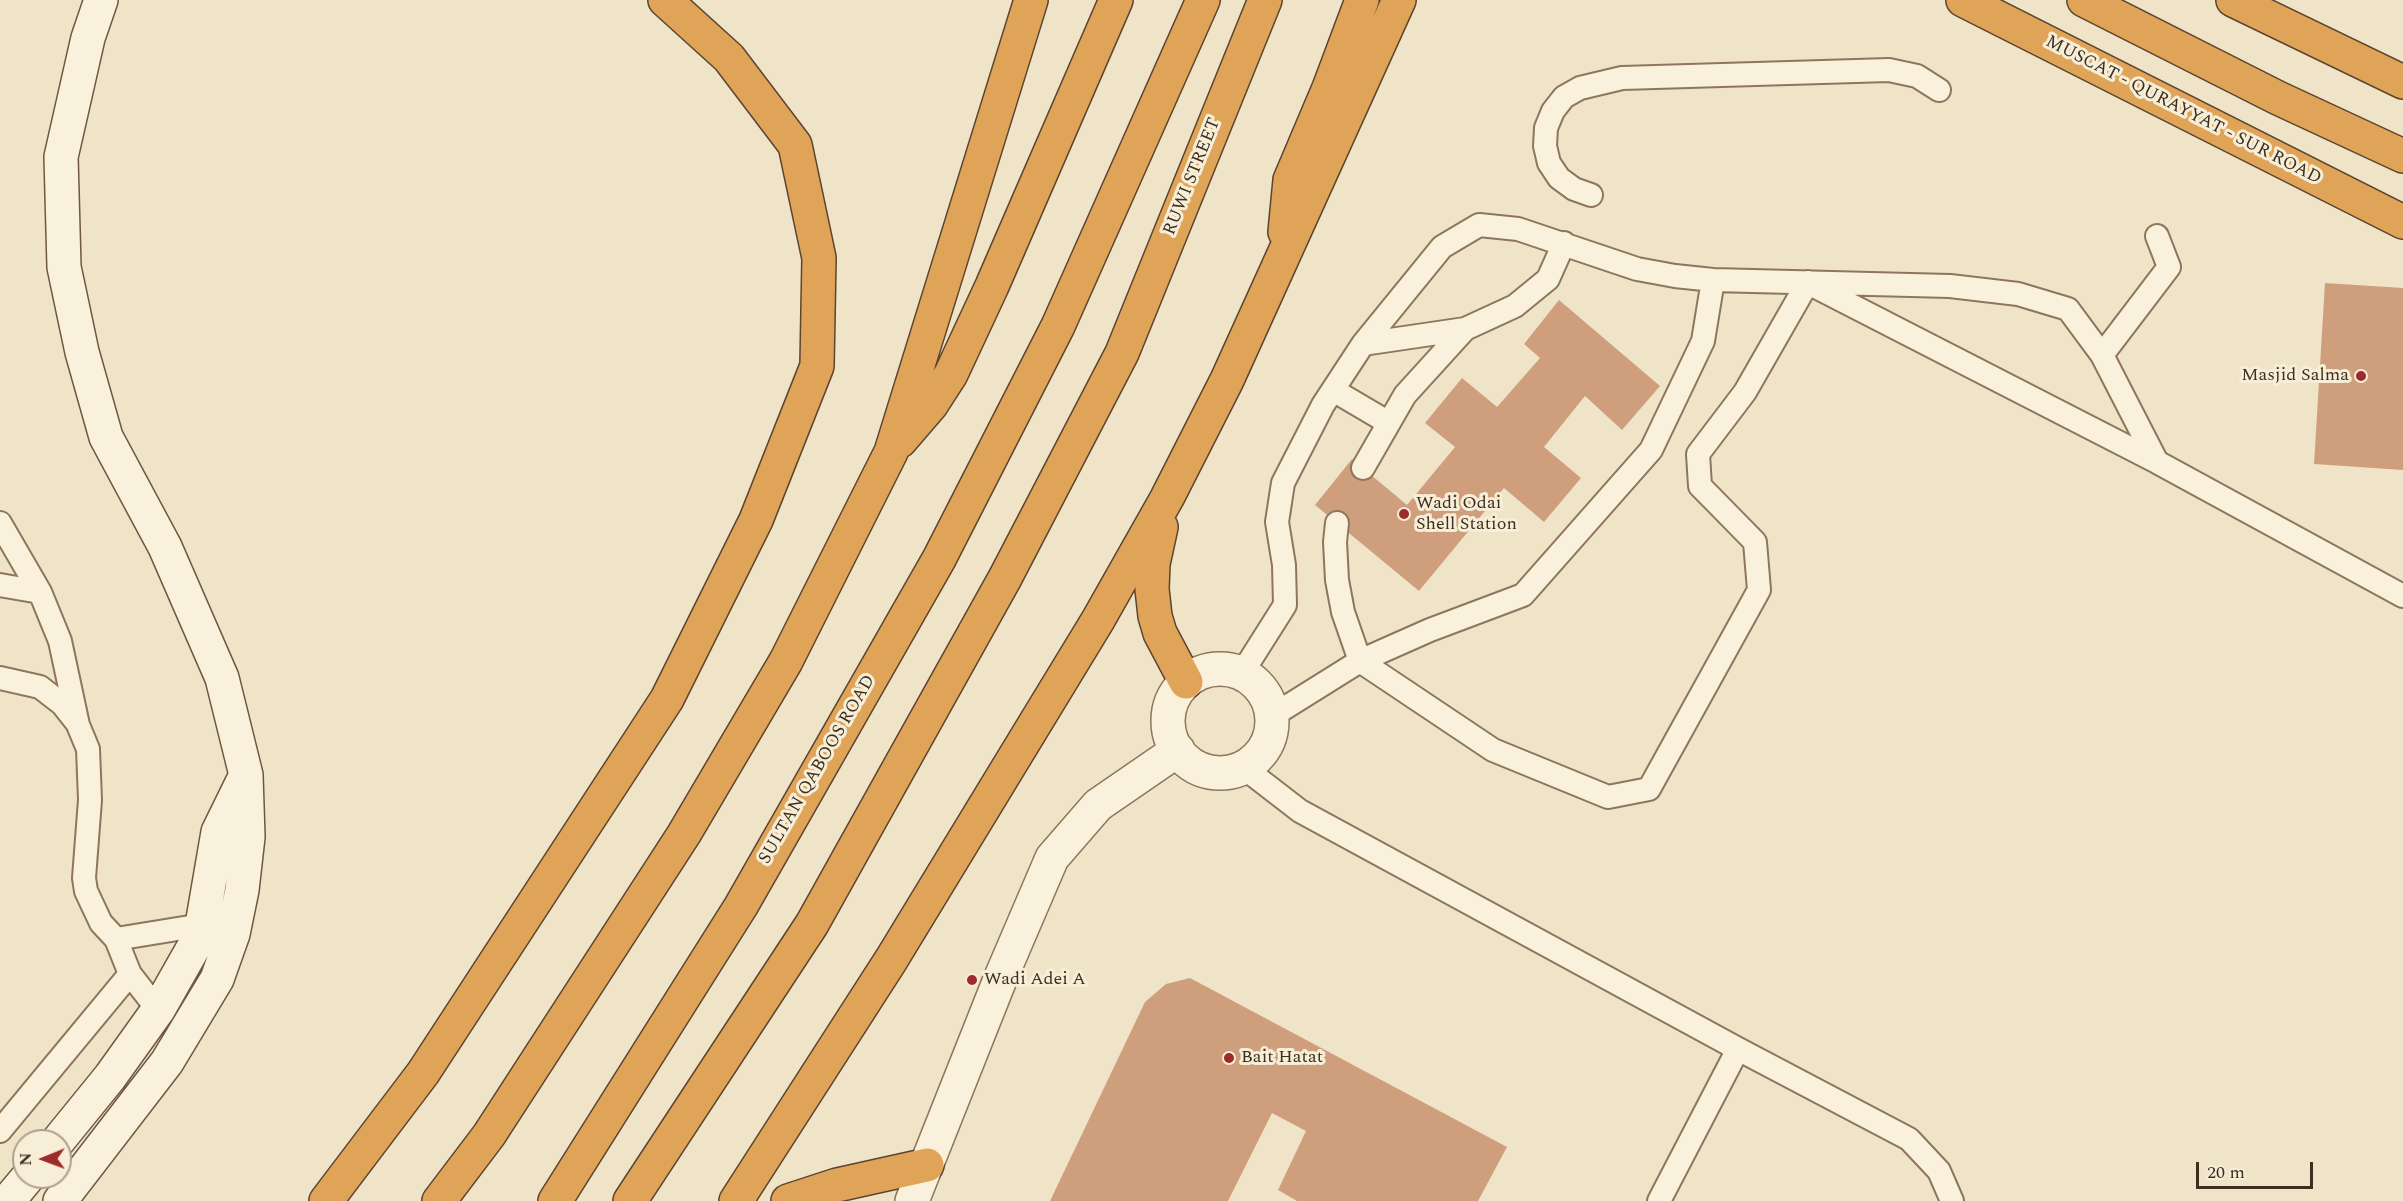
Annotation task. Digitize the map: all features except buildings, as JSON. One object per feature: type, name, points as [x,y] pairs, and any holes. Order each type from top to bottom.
[{"type":"highway","points":[[326,1201],[423,1073],[667,699],[756,520],[817,366],[819,258],[795,145],[729,58],[665,0]]},
{"type":"highway","points":[[439,1201],[489,1135],[684,834],[786,661],[891,452],[1031,0]]},
{"type":"highway","points":[[891,452],[931,405],[951,374],[992,286],[1116,0]]},
{"type":"highway","name":"SULTAN QABOOS ROAD","points":[[555,1201],[741,906],[939,559],[1058,326],[1203,0]]},
{"type":"highway","name":"RUWI STREET","points":[[630,1201],[812,924],[1005,578],[1122,353],[1265,0]]},
{"type":"highway","points":[[1283,255],[1290,180],[1329,88],[1362,0]]},
{"type":"highway","points":[[736,1201],[891,960],[1092,630],[1167,498],[1227,380],[1384,38],[1399,0]]},
{"type":"highway","points":[[1384,38],[1426,0]]},
{"type":"highway","name":"MUSCAT - QURAYYAT - SUR ROAD","points":[[1963,0],[2403,222]]},
{"type":"highway","points":[[2084,0],[2278,98],[2403,156]]},
{"type":"highway","points":[[2233,0],[2403,82]]},
{"type":"highway","points":[[1167,498],[1153,564],[1152,589],[1160,633],[1186,682]]},
{"type":"highway","points":[[788,1201],[837,1185],[927,1165]]},
{"type":"street","points":[[60,1201],[167,1062],[217,979],[233,934],[242,890],[248,837],[246,774],[222,678],[165,547],[106,437],[82,352],[64,267],[61,157],[88,38],[101,0]]},
{"type":"street","points":[[1218,669],[1242,673],[1251,679],[1266,696],[1272,716],[1268,741],[1253,760],[1243,767],[1227,772],[1211,772],[1189,762],[1178,750],[1171,737],[1168,722],[1171,707],[1176,694],[1195,675],[1218,669]]},
{"type":"street","points":[[912,1201],[1001,977],[1052,858],[1098,805],[1178,750]]},
{"type":"street","points":[[68,1129],[110,1077],[158,1010],[196,943],[202,926],[218,832],[246,774]]},
{"type":"street","points":[[89,1163],[125,1093],[147,1062],[159,1035],[158,1010]]},
{"type":"street","points":[[8,1201],[18,1189]]},
{"type":"lane","points":[[1591,195],[1574,189],[1559,178],[1549,164],[1545,146],[1546,128],[1552,111],[1564,97],[1580,88],[1622,78],[1889,70],[1917,76],[1939,90]]},
{"type":"lane","points":[[1242,673],[1285,605],[1284,565],[1277,522],[1283,483],[1323,405],[1363,344],[1442,247],[1479,225],[1518,229],[1637,269],[1713,280],[1950,286],[2018,294],[2068,309],[2102,355],[2157,462]]},
{"type":"lane","points":[[2102,355],[2169,267],[2157,236]]},
{"type":"lane","points":[[1363,344],[1465,329],[1515,306],[1548,279],[1564,243]]},
{"type":"lane","points":[[1272,716],[1360,661],[1430,630],[1523,595],[1651,450],[1703,341],[1713,280]]},
{"type":"lane","points":[[1808,282],[2157,462],[2403,596]]},
{"type":"lane","points":[[1337,523],[1336,580],[1343,612],[1360,661],[1493,750],[1608,797],[1649,789],[1759,590],[1755,542],[1700,486],[1698,453],[1745,392],[1808,282]]},
{"type":"lane","points":[[1363,468],[1405,394],[1465,329]]},
{"type":"lane","points":[[1333,390],[1389,423]]},
{"type":"lane","points":[[0,523],[40,592],[60,641],[78,725],[88,749],[90,775],[84,878],[93,908],[101,923],[116,939],[130,974],[158,1010]]},
{"type":"lane","points":[[0,585],[40,592]]},
{"type":"lane","points":[[0,678],[40,687],[62,704],[78,725]]},
{"type":"lane","points":[[1243,767],[1300,811],[1738,1049],[1909,1138],[1939,1171],[1952,1201]]},
{"type":"lane","points":[[116,939],[202,926]]},
{"type":"lane","points":[[0,1131],[130,974]]},
{"type":"lane","points":[[1659,1201],[1738,1049]]},
{"type":"place","name":"Masjid Salma","points":[[2361,376]]},
{"type":"place","name":"Wadi Odai Shell Station","points":[[1404,514]]},
{"type":"place","name":"Wadi Adei A","points":[[972,980]]},
{"type":"place","name":"Bait Hatat","points":[[1229,1058]]}]
